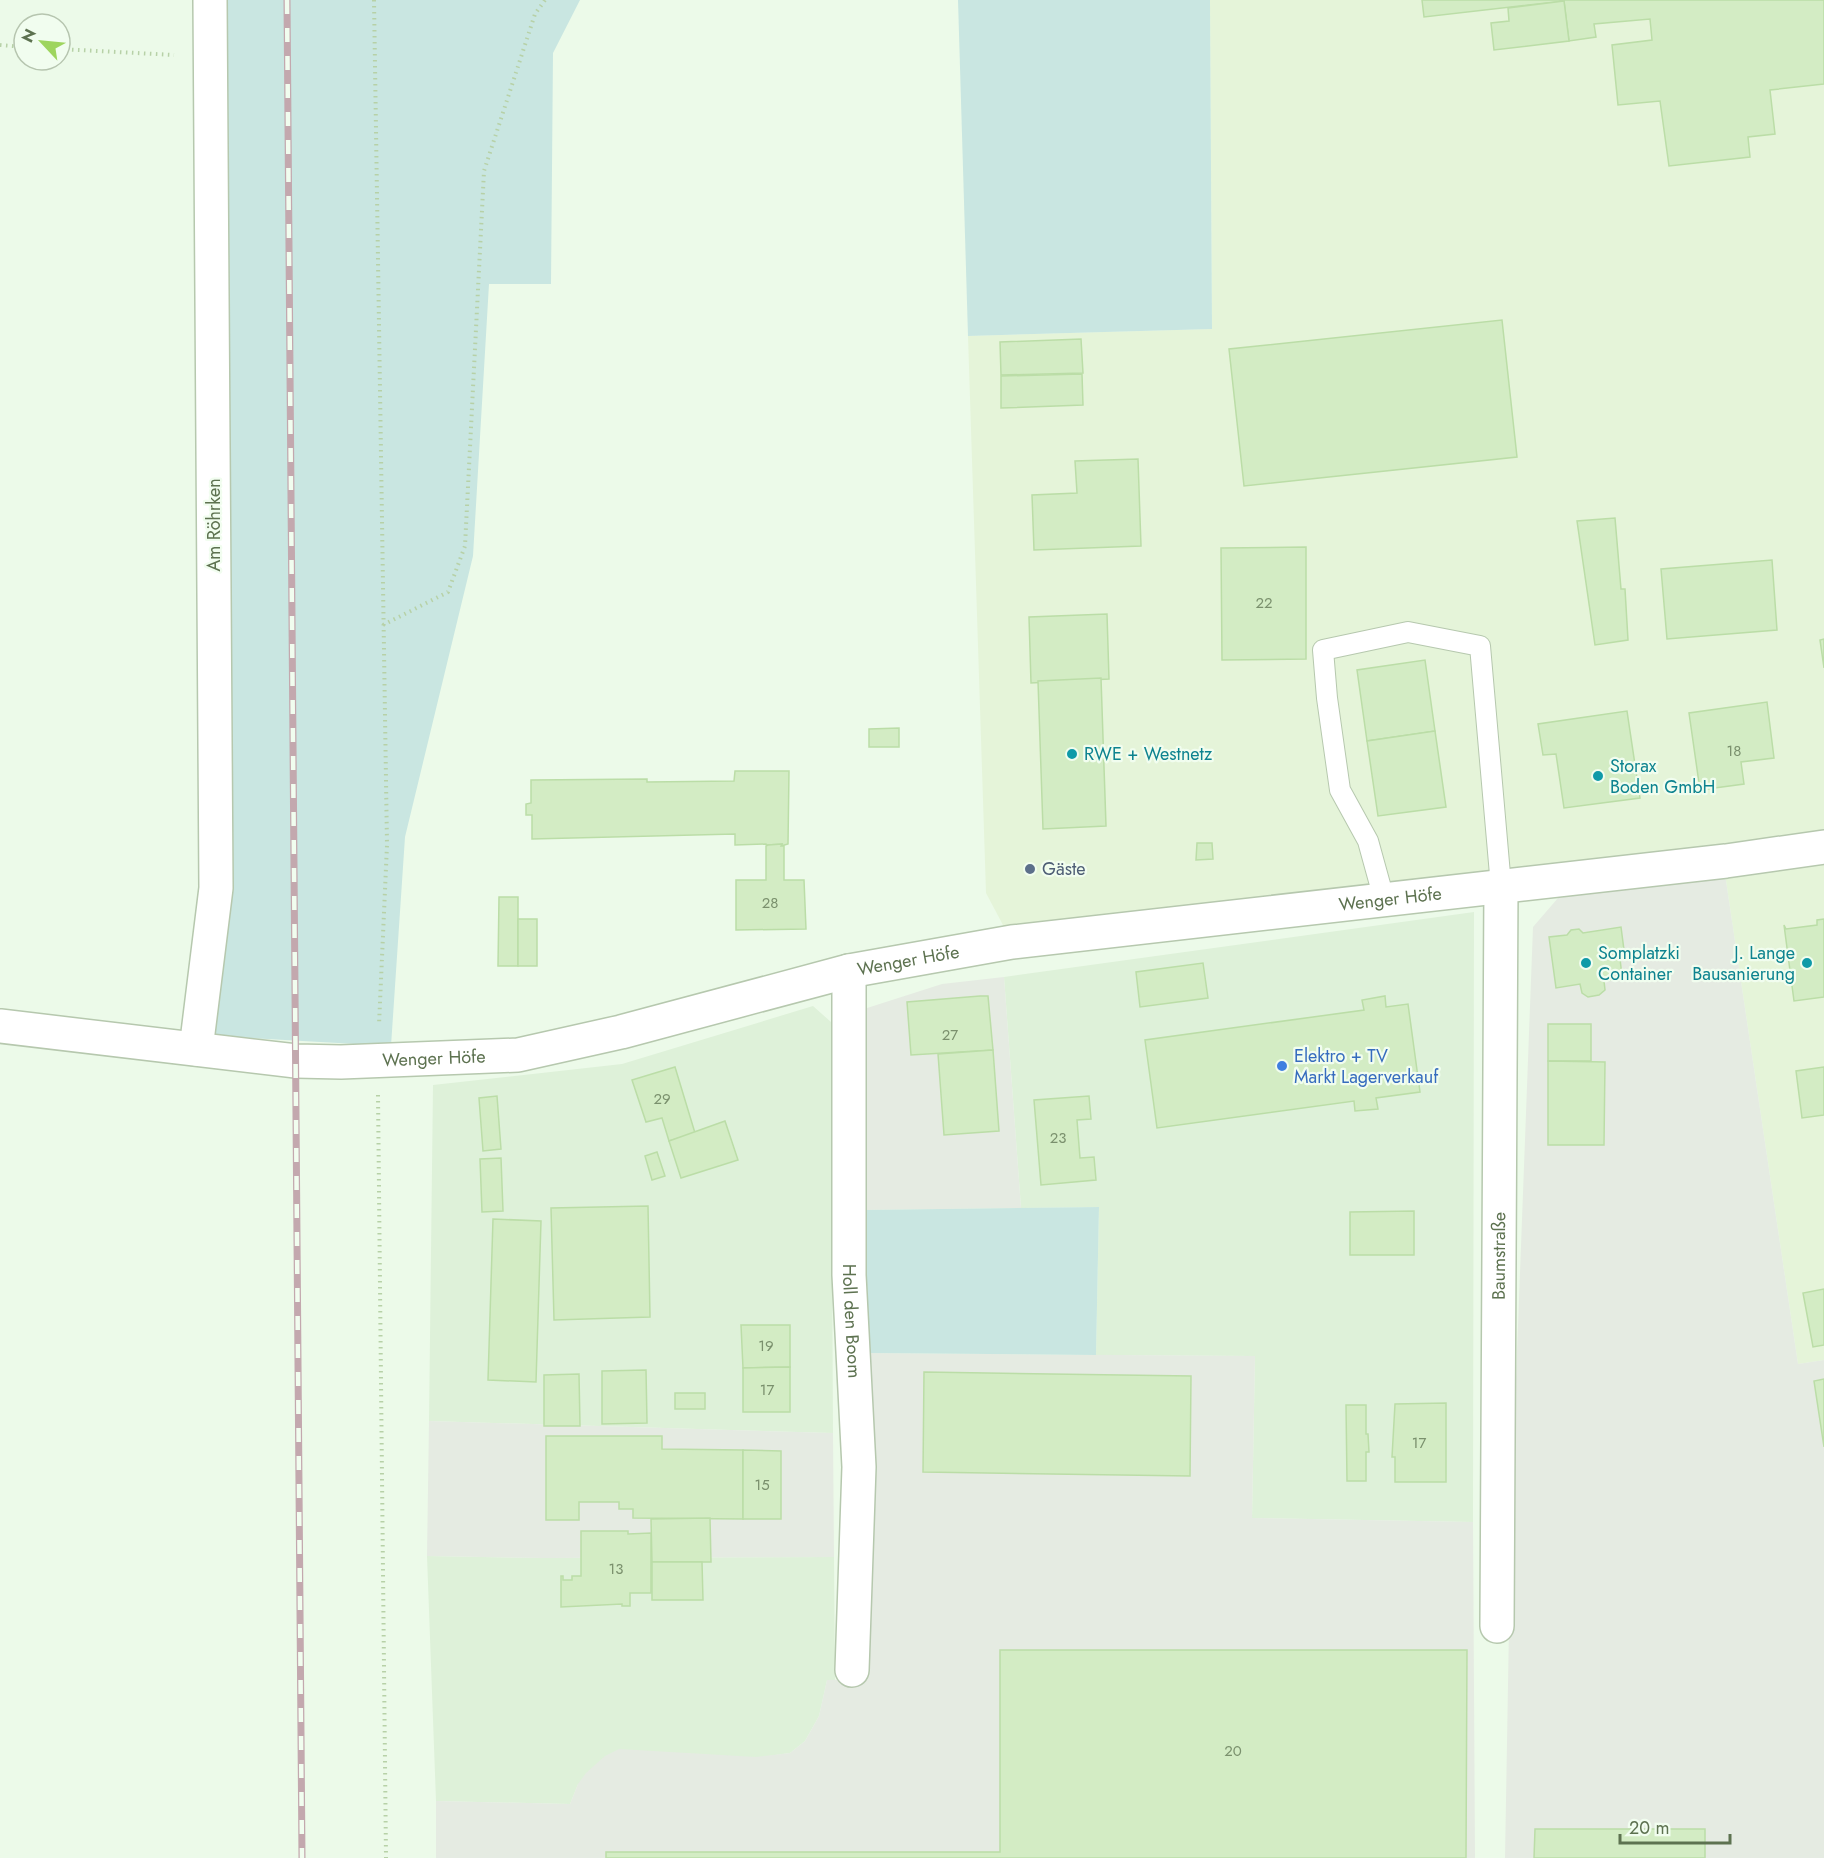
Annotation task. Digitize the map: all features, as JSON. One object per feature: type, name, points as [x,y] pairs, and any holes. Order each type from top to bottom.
[{"type":"street","name":"Am Röhrken","points":[[196,1049],[216,888],[210,0]]},
{"type":"street","name":"Wenger Höfe","points":[[0,1026],[296,1061],[341,1062],[518,1055],[621,1032],[849,971],[1012,942],[1726,861],[1824,847]]},
{"type":"street","name":"Baumstraße","points":[[1497,1626],[1501,886]]},
{"type":"street","name":"Holl den Boom","points":[[849,971],[849,1275],[859,1467],[852,1670]]},
{"type":"lane","points":[[1384,899],[1368,841],[1340,790],[1327,698],[1323,650],[1408,632],[1480,646],[1501,886]]},
{"type":"path","points":[[374,0],[387,845],[378,1060],[386,1858]]},
{"type":"path","points":[[383,625],[448,592],[465,546],[484,171],[535,14],[546,0]]},
{"type":"path","points":[[72,49],[211,56]]},
{"type":"shaded area","points":[[221,0],[580,0],[553,53],[551,284],[489,284],[473,556],[405,837],[391,1046],[217,1036],[207,1018]]},
{"type":"shaded area","points":[[958,0],[1210,0],[1212,329],[968,336]]},
{"type":"shaded area","points":[[1210,0],[1824,0],[1824,1360],[1798,1364],[1725,874],[1012,942],[986,893],[968,336],[1212,329]]},
{"type":"shaded area","points":[[1725,874],[1798,1364],[1824,1360],[1824,1858],[1505,1858],[1511,1512],[1533,927],[1558,898]]},
{"type":"shaded area","points":[[1474,912],[1473,1522],[1252,1518],[1255,1356],[1096,1355],[1099,1207],[1021,1208],[1004,977]]},
{"type":"shaded area","points":[[1004,977],[1021,1208],[865,1210],[864,1009],[942,984]]},
{"type":"shaded area","points":[[813,1006],[831,1022],[833,1433],[429,1421],[433,1085],[622,1064]]},
{"type":"shaded area","points":[[1099,1207],[1096,1355],[869,1353],[865,1210]]},
{"type":"shaded area","points":[[869,1353],[1255,1356],[1252,1518],[1473,1522],[1475,1858],[436,1858],[436,1801],[570,1804],[578,1784],[586,1773],[605,1756],[619,1749],[756,1757],[790,1753],[805,1741],[819,1716],[827,1680],[855,1679]]},
{"type":"shaded area","points":[[429,1421],[833,1433],[834,1557],[427,1556]]},
{"type":"shaded area","points":[[427,1556],[834,1557],[835,1680],[827,1680],[819,1716],[805,1741],[790,1753],[578,1784],[570,1804],[436,1801]]},
{"type":"building","points":[[1422,0],[1824,0],[1824,84],[1770,90],[1775,134],[1748,137],[1750,157],[1669,166],[1660,101],[1618,105],[1612,45],[1652,40],[1650,19],[1594,24],[1596,37],[1569,41],[1564,1],[1424,17]]},
{"type":"building","points":[[1564,1],[1569,41],[1494,50],[1491,23],[1509,21],[1508,8]]},
{"type":"building","points":[[1502,320],[1517,457],[1244,486],[1229,349]]},
{"type":"building","points":[[1081,339],[1083,373],[1001,375],[1000,342]]},
{"type":"building","points":[[1082,374],[1083,405],[1001,408],[1001,376]]},
{"type":"building","points":[[1138,459],[1141,546],[1034,550],[1032,495],[1077,493],[1075,461]]},
{"type":"building","points":[[1615,518],[1621,589],[1625,589],[1628,640],[1595,645],[1577,521]]},
{"type":"building","points":[[1306,547],[1306,659],[1222,660],[1221,548]]},
{"type":"building","points":[[1772,560],[1777,630],[1667,639],[1661,569]]},
{"type":"building","points":[[1107,614],[1109,679],[1031,683],[1029,617]]},
{"type":"building","points":[[1824,639],[1824,668],[1820,640]]},
{"type":"building","points":[[1425,660],[1435,731],[1367,741],[1357,670]]},
{"type":"building","name":"RWE + Westnetz","points":[[1101,678],[1106,826],[1043,829],[1038,681]]},
{"type":"building","points":[[1767,702],[1774,758],[1741,762],[1744,784],[1700,790],[1689,713]]},
{"type":"building","name":"Storax Boden GmbH","points":[[1627,711],[1640,798],[1564,808],[1556,754],[1543,755],[1538,724]]},
{"type":"building","points":[[899,728],[899,747],[869,747],[869,729]]},
{"type":"building","points":[[1435,731],[1446,807],[1378,816],[1367,741]]},
{"type":"building","points":[[735,771],[789,771],[788,844],[768,845],[768,847],[766,844],[735,845],[735,834],[532,839],[532,815],[526,815],[526,804],[531,803],[531,780],[734,781]]},
{"type":"building","points":[[1197,843],[1212,843],[1213,859],[1196,860]]},
{"type":"building","points":[[782,844],[781,846],[784,846],[784,880],[804,880],[806,929],[736,930],[736,880],[766,880],[766,846]]},
{"type":"building","points":[[499,897],[518,897],[518,966],[498,966]]},
{"type":"building","points":[[518,919],[537,919],[537,966],[518,966]]},
{"type":"building","name":"J. Lange Bausanierung","points":[[1824,919],[1824,997],[1794,1001],[1784,925],[1786,929],[1817,925],[1817,920]]},
{"type":"building","name":"Somplatzki Container","points":[[1621,927],[1624,950],[1619,950],[1622,976],[1628,975],[1628,978],[1604,981],[1605,990],[1599,995],[1588,997],[1582,993],[1580,984],[1556,988],[1549,937],[1567,935],[1571,930],[1579,929],[1583,933]]},
{"type":"building","points":[[1203,963],[1208,998],[1140,1007],[1136,972]]},
{"type":"building","points":[[988,996],[993,1050],[911,1055],[907,1002]]},
{"type":"building","name":"Elektro + TV Markt Lagerverkauf","points":[[1385,996],[1386,1007],[1408,1004],[1420,1092],[1376,1098],[1378,1109],[1355,1111],[1354,1101],[1157,1128],[1145,1040],[1364,1010],[1362,1000]]},
{"type":"building","points":[[1548,1024],[1591,1024],[1591,1061],[1548,1061]]},
{"type":"building","points":[[993,1050],[999,1131],[944,1135],[938,1054]]},
{"type":"building","points":[[1548,1061],[1605,1062],[1604,1145],[1548,1145]]},
{"type":"building","points":[[675,1067],[695,1133],[669,1141],[662,1118],[646,1122],[632,1080]]},
{"type":"building","points":[[1824,1067],[1824,1115],[1802,1118],[1796,1071]]},
{"type":"building","points":[[497,1096],[501,1149],[483,1151],[479,1098]]},
{"type":"building","points":[[1089,1096],[1091,1119],[1077,1120],[1080,1158],[1094,1157],[1096,1180],[1041,1185],[1034,1100]]},
{"type":"building","points":[[725,1121],[738,1160],[681,1178],[669,1141]]},
{"type":"building","points":[[657,1152],[665,1176],[652,1180],[645,1156]]},
{"type":"building","points":[[501,1158],[503,1211],[482,1212],[480,1159]]},
{"type":"building","points":[[648,1206],[650,1317],[554,1320],[551,1208]]},
{"type":"building","points":[[1414,1211],[1414,1255],[1350,1255],[1350,1212]]},
{"type":"building","points":[[493,1219],[541,1221],[536,1382],[488,1380]]},
{"type":"building","points":[[1824,1289],[1824,1345],[1813,1347],[1803,1293]]},
{"type":"building","points":[[741,1325],[790,1325],[790,1367],[743,1368]]},
{"type":"building","points":[[790,1367],[790,1412],[743,1412],[743,1368]]},
{"type":"building","points":[[646,1370],[647,1423],[602,1424],[602,1371]]},
{"type":"building","points":[[924,1372],[1191,1376],[1190,1476],[923,1472]]},
{"type":"building","points":[[579,1374],[580,1426],[544,1426],[544,1375]]},
{"type":"building","points":[[1824,1379],[1824,1447],[1814,1381]]},
{"type":"building","points":[[675,1393],[705,1393],[705,1409],[675,1409]]},
{"type":"building","points":[[1446,1403],[1446,1482],[1395,1482],[1395,1457],[1392,1457],[1395,1404]]},
{"type":"building","points":[[1346,1405],[1366,1405],[1366,1434],[1368,1434],[1369,1452],[1366,1452],[1366,1481],[1347,1481]]},
{"type":"building","points":[[546,1436],[662,1436],[662,1449],[743,1450],[743,1519],[633,1518],[633,1509],[619,1509],[619,1502],[579,1502],[579,1520],[546,1520]]},
{"type":"building","points":[[743,1450],[781,1451],[781,1519],[743,1519]]},
{"type":"building","points":[[710,1518],[711,1562],[652,1562],[651,1519]]},
{"type":"building","points":[[581,1531],[651,1533],[651,1593],[630,1593],[630,1606],[622,1606],[622,1604],[561,1607],[561,1576],[563,1580],[572,1580],[572,1576],[581,1576]]},
{"type":"building","points":[[652,1562],[702,1562],[703,1600],[652,1600]]},
{"type":"building","points":[[1000,1650],[1467,1650],[1466,1858],[606,1858],[606,1852],[1000,1852]]},
{"type":"building","points":[[1535,1829],[1705,1829],[1705,1858],[1534,1858]]},
{"type":"railway","points":[[287,0],[302,1858]]},
{"type":"place","name":"RWE + Westnetz","points":[[1072,754]]},
{"type":"place","name":"Storax Boden GmbH","points":[[1598,776]]},
{"type":"place","name":"Gäste","points":[[1030,869]]},
{"type":"place","name":"Somplatzki Container","points":[[1586,963]]},
{"type":"place","name":"J. Lange Bausanierung","points":[[1807,963]]},
{"type":"place","name":"Elektro + TV Markt Lagerverkauf","points":[[1282,1066]]}]
